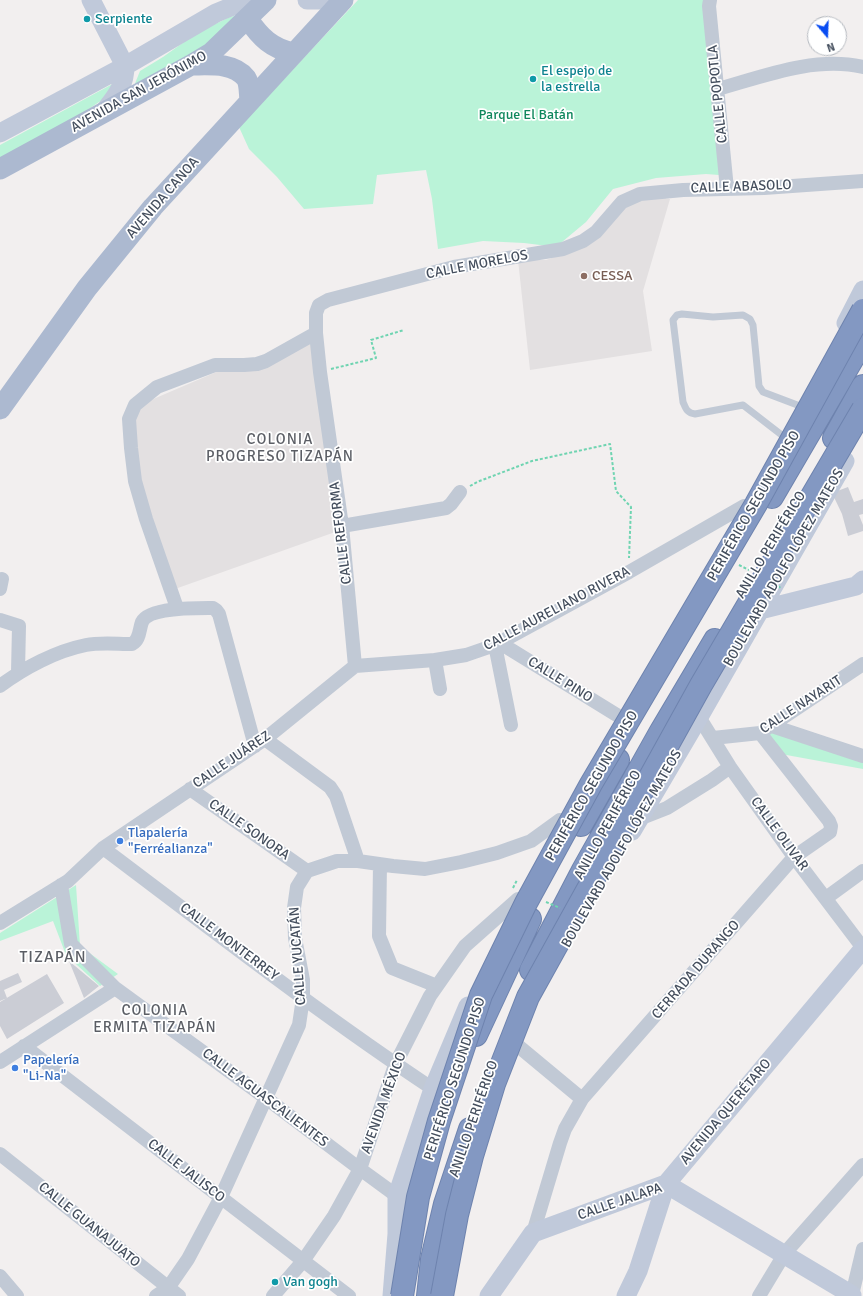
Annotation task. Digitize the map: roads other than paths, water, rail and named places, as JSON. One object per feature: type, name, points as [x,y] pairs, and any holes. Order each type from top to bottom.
[{"type":"highway","name":"PERIFÉRICO SEGUNDO PISO","points":[[402,1296],[418,1197],[439,1121],[482,994],[526,903],[588,790],[756,504],[863,310]]},
{"type":"highway","name":"ANILLO PERIFÉRICO","points":[[406,1296],[411,1248],[439,1140],[478,1029],[535,908],[607,778],[863,341]]},
{"type":"highway","name":"ANILLO PERIFÉRICO","points":[[428,1296],[432,1259],[445,1204],[479,1100],[514,1006],[583,870],[661,731],[823,457],[863,386]]},
{"type":"highway","points":[[442,1296],[457,1215],[472,1156],[494,1084],[528,997],[701,685],[863,409]]},
{"type":"highway","points":[[661,731],[662,779]]},
{"type":"main road","points":[[91,0],[125,66],[125,78],[121,88],[103,113]]},
{"type":"main road","name":"AVENIDA SAN JERÓNIMO","points":[[0,133],[125,66],[216,13],[238,4],[266,0]]},
{"type":"main road","name":"AVENIDA SAN JERÓNIMO","points":[[0,169],[211,53],[266,0]]},
{"type":"main road","points":[[307,0],[342,0]]},
{"type":"main road","name":"AVENIDA CANOA","points":[[0,409],[87,288],[153,207],[342,0]]},
{"type":"main road","points":[[248,19],[261,37],[268,43],[276,48],[294,53]]},
{"type":"main road","points":[[191,65],[220,65],[235,70],[246,79],[250,100]]},
{"type":"main road","points":[[380,1296],[397,1196],[433,1089],[515,895],[653,658],[744,506],[846,325],[863,290]]},
{"type":"main road","name":"BOULEVARD ADOLFO LÓPEZ MATEOS","points":[[450,1296],[467,1201],[492,1116],[516,1045],[566,945],[699,717],[863,429]]},
{"type":"main road","points":[[760,610],[861,587]]},
{"type":"main road","name":"AVENIDA QUERÉTARO","points":[[626,1296],[638,1272],[666,1184],[863,949]]},
{"type":"main road","name":"CALLE JALAPA","points":[[533,1233],[666,1184],[856,1292]]},
{"type":"main road","points":[[392,1296],[397,1234],[397,1196]]},
{"type":"main road","points":[[489,1296],[533,1233]]},
{"type":"street","name":"CALLE POPOTLA","points":[[710,0],[709,6],[727,189]]},
{"type":"street","points":[[718,89],[798,68],[829,63],[863,67]]},
{"type":"street","name":"CALLE ABASOLO","points":[[622,202],[640,194],[683,190],[764,188],[863,181]]},
{"type":"street","name":"CALLE MORELOS","points":[[319,305],[328,300],[454,267],[563,249],[583,241],[596,232],[622,202]]},
{"type":"street","name":"CALLE REFORMA","points":[[319,305],[316,313],[316,333],[320,372],[342,526],[355,666]]},
{"type":"street","points":[[177,608],[146,519],[135,481],[129,419],[134,405],[157,387],[206,367],[215,365],[257,364],[266,361],[316,333]]},
{"type":"street","points":[[342,526],[446,508],[460,492]]},
{"type":"street","name":"CALLE AURELIANO RIVERA","points":[[355,666],[435,660],[466,655],[497,644],[629,572],[744,506]]},
{"type":"street","points":[[0,686],[18,672],[52,656],[85,645],[132,644],[137,641],[142,622],[147,616],[177,608],[213,608],[219,614],[260,743],[330,787],[336,796],[358,861]]},
{"type":"street","points":[[0,620],[20,626],[18,672]]},
{"type":"street","points":[[497,644],[511,725]]},
{"type":"street","name":"CALLE PINO","points":[[497,644],[620,717]]},
{"type":"street","points":[[435,660],[440,689]]},
{"type":"street","name":"CALLE NAYARIT","points":[[713,738],[766,730],[863,664]]},
{"type":"street","name":"CALLE JUÁREZ","points":[[0,923],[68,881],[103,848],[260,743],[355,666]]},
{"type":"street","name":"CALLE OLIVAR","points":[[699,717],[730,767],[794,857],[863,949]]},
{"type":"street","points":[[766,730],[863,756]]},
{"type":"street","name":"CERRADA DURANGO","points":[[533,1233],[565,1129],[582,1099],[794,857],[830,832],[831,826],[829,821],[766,730]]},
{"type":"street","points":[[639,819],[667,808],[730,767]]},
{"type":"street","name":"CALLE SONORA","points":[[190,789],[307,871]]},
{"type":"street","points":[[307,871],[337,861],[358,861],[426,869],[461,862],[497,853],[531,841],[560,820]]},
{"type":"street","name":"CALLE MONTERREY","points":[[103,848],[303,998],[395,1064],[433,1089]]},
{"type":"street","points":[[380,864],[379,936],[392,968],[436,986]]},
{"type":"street","name":"CALLE YUCATÁN","points":[[156,1296],[173,1292],[188,1259],[221,1197],[299,1025],[303,998],[302,973],[295,938],[294,908],[297,887],[307,871]]},
{"type":"street","points":[[826,898],[863,871]]},
{"type":"street","name":"CALLE AGUASCALIENTES","points":[[61,885],[71,944],[115,988],[397,1196]]},
{"type":"street","name":"AVENIDA MÉXICO","points":[[273,1296],[303,1261],[334,1216],[360,1169],[395,1064],[436,986],[465,946],[515,895]]},
{"type":"street","points":[[0,1062],[115,988]]},
{"type":"street","points":[[516,1045],[582,1099]]},
{"type":"street","name":"CALLE JALISCO","points":[[24,1046],[348,1296]]},
{"type":"street","name":"CALLE GUANAJUATO","points":[[0,1154],[173,1292]]},
{"type":"street","points":[[759,1296],[785,1253],[863,1165]]},
{"type":"street","points":[[856,1292],[863,1249]]},
{"type":"street","points":[[0,1276],[17,1296]]},
{"type":"lane","points":[[783,436],[743,405],[695,414],[689,413],[683,402],[673,320],[677,315],[682,314],[713,317],[743,315],[750,319],[753,325],[759,386],[761,390],[800,406]]},
{"type":"place","name":"Serpiente","points":[[87,19]]},
{"type":"place","name":"El espejo de la estrella","points":[[533,79]]},
{"type":"place","name":"CESSA","points":[[584,276]]},
{"type":"place","name":"Tlapalería \"Ferréalianza\"","points":[[120,841]]},
{"type":"place","name":"Papelería \"Li-Na\"","points":[[15,1068]]},
{"type":"place","name":"Van gogh","points":[[275,1282]]},
{"type":"district","name":"COLONIA PROGRESO TIZAPÁN","points":[[280,448]]},
{"type":"district","name":"TIZAPÁN","points":[[53,958]]},
{"type":"district","name":"COLONIA ERMITA TIZAPÁN","points":[[155,1020]]},
{"type":"park label","name":"Parque El Batán","points":[[526,115]]}]
